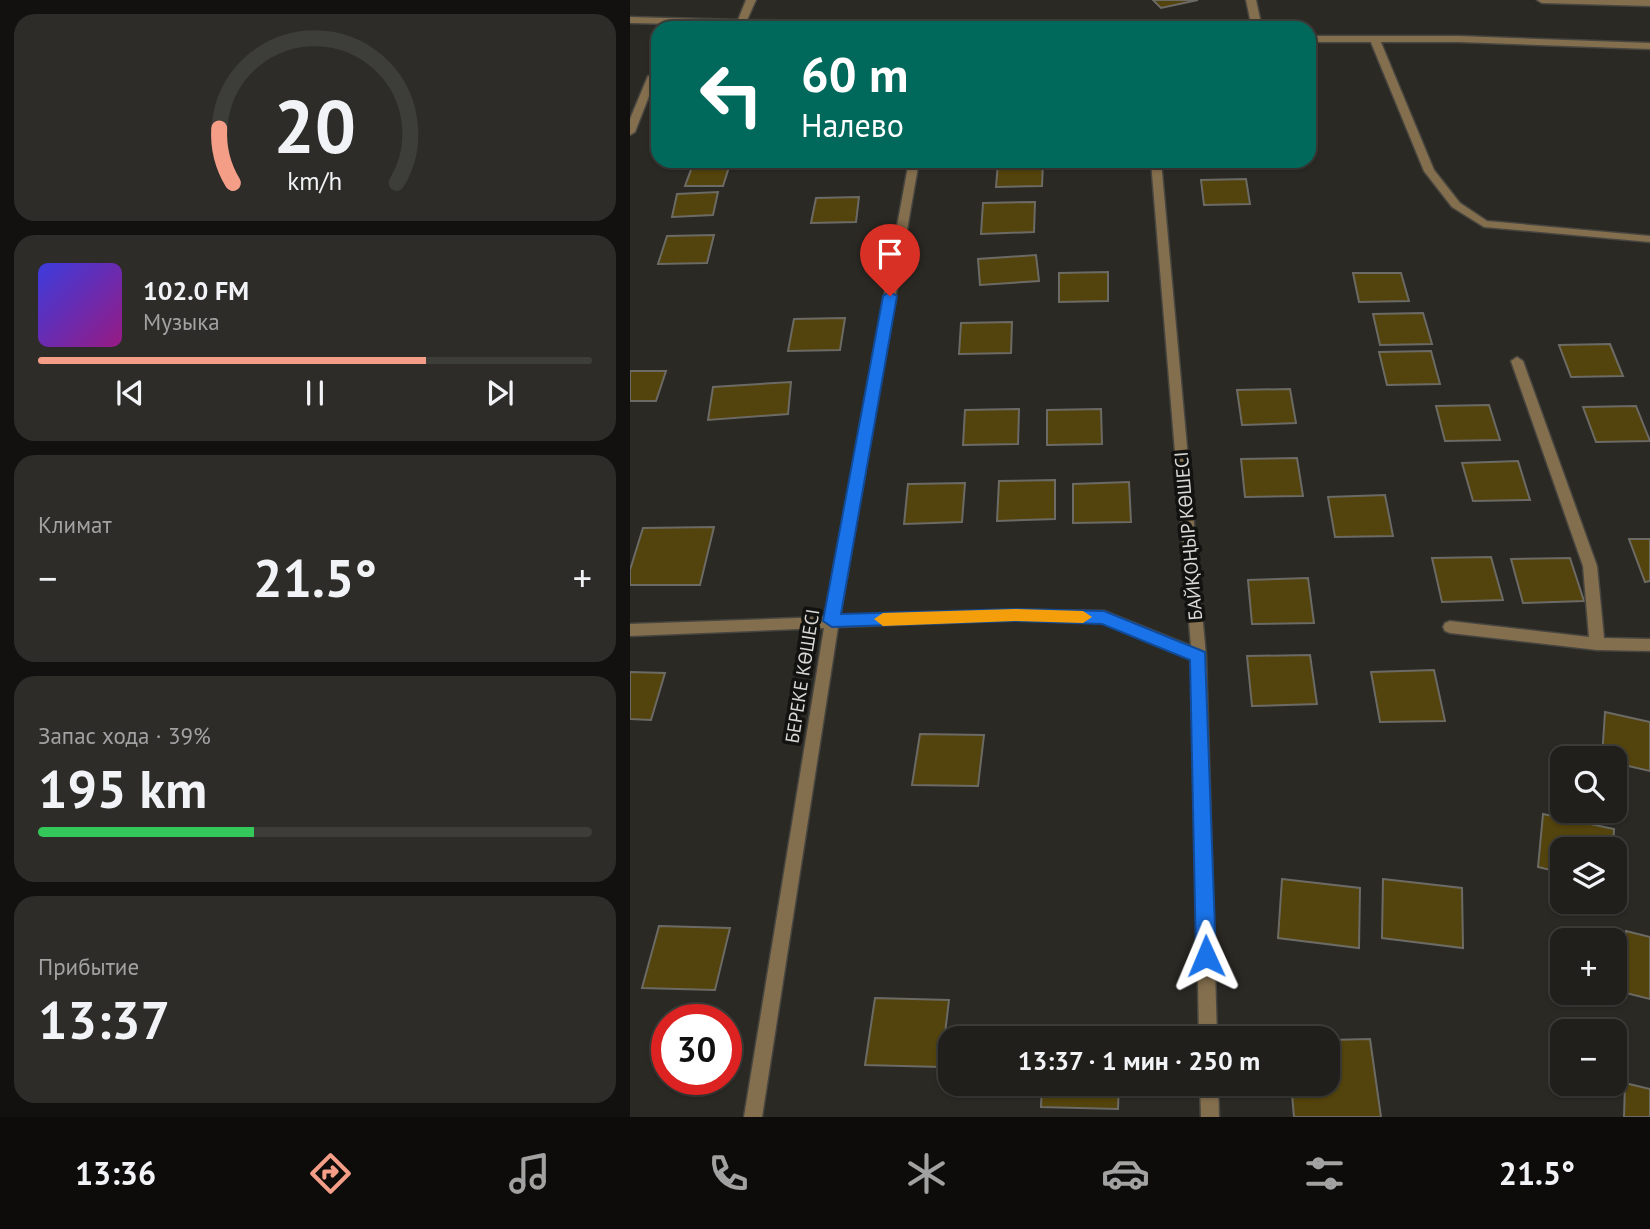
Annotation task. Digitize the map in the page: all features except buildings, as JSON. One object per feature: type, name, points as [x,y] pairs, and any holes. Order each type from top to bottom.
[{"type":"street","points":[[741,21],[751,0]]},
{"type":"street","points":[[1251,0],[1256,21]]},
{"type":"street","points":[[1542,0],[1650,3]]},
{"type":"street","points":[[630,20],[686,21]]},
{"type":"street","points":[[1316,39],[1650,46]]},
{"type":"street","points":[[1375,40],[1429,170],[1456,205],[1484,224],[1650,239]]},
{"type":"street","points":[[630,132],[651,78]]},
{"type":"street","name":"БЕРЕКЕ КӨШЕСІ","points":[[752,1117],[832,621],[913,168]]},
{"type":"street","name":"БАЙҚОҢЫР КӨШЕСІ","points":[[1157,168],[1199,656],[1208,1026]]},
{"type":"street","points":[[1517,360],[1590,566],[1597,644]]},
{"type":"street","points":[[630,630],[1015,615],[1104,617],[1199,656]]},
{"type":"street","points":[[1450,627],[1597,644],[1650,645]]},
{"type":"street","points":[[1209,1096],[1210,1117]]},
{"type":"slow traffic","points":[[883,619],[1015,615],[1083,617]]},
{"type":"route","points":[[890,296],[832,621],[1015,615],[1104,617],[1199,656],[1206,956]]}]
